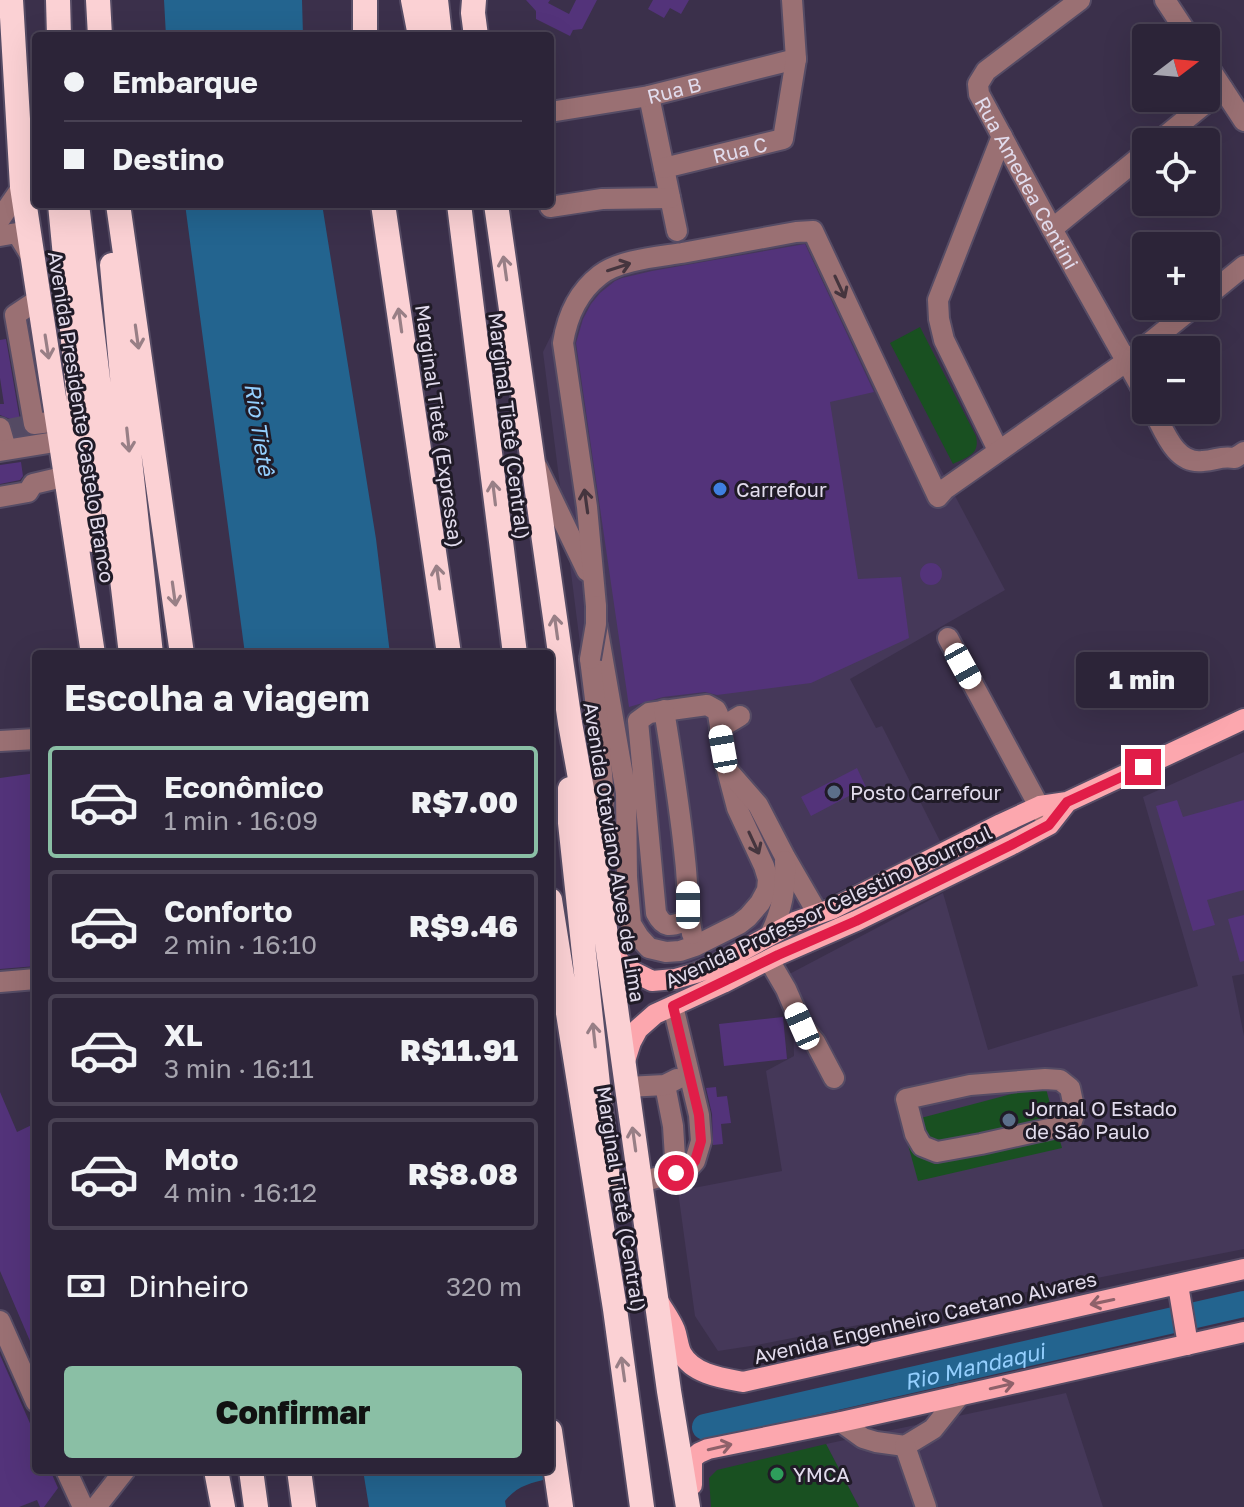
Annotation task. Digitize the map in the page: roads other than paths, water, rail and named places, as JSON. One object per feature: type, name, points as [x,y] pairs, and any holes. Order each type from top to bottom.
[{"type":"highway","name":"Avenida Presidente Castelo Branco","points":[[11,0],[22,187],[39,299],[20,437],[67,476],[94,650]]},
{"type":"highway","points":[[58,0],[59,32]]},
{"type":"highway","points":[[98,0],[100,32]]},
{"type":"highway","points":[[365,0],[365,32]]},
{"type":"highway","points":[[413,0],[419,32]]},
{"type":"highway","points":[[436,0],[440,32]]},
{"type":"highway","points":[[60,208],[102,630],[96,650]]},
{"type":"highway","points":[[77,208],[131,650]]},
{"type":"highway","name":"Marginal Tietê (Expressa)","points":[[384,208],[448,650]]},
{"type":"highway","name":"Marginal Tietê (Central)","points":[[457,208],[514,650]]},
{"type":"highway","name":"Avenida Otaviano Alves de Lima","points":[[497,208],[570,723],[598,878],[669,1391],[688,1506]]},
{"type":"highway","points":[[120,214],[112,263],[151,650]]},
{"type":"highway","points":[[120,214],[181,650]]},
{"type":"highway","points":[[570,723],[570,823],[604,1129],[615,1309]]},
{"type":"highway","name":"Marginal Tietê (Central)","points":[[554,925],[615,1309],[642,1507]]},
{"type":"highway","points":[[554,1459],[561,1507]]},
{"type":"highway","points":[[217,1474],[223,1507]]},
{"type":"highway","points":[[252,1474],[256,1507]]},
{"type":"highway","points":[[300,1474],[304,1507]]},
{"type":"main road","name":"Avenida Professor Celestino Bourroul","points":[[625,1075],[638,1029],[664,1010],[856,921],[1067,802],[1244,719]]},
{"type":"main road","name":"Avenida Professor Celestino Bourroul","points":[[608,950],[626,968],[652,981],[696,973],[1001,824],[1044,815]]},
{"type":"main road","points":[[818,914],[856,921]]},
{"type":"main road","points":[[783,928],[813,927],[824,936]]},
{"type":"main road","points":[[773,958],[789,946],[791,931],[783,928]]},
{"type":"main road","points":[[652,981],[647,992],[648,1006],[664,1010]]},
{"type":"main road","name":"Avenida Engenheiro Caetano Alvares","points":[[658,1299],[688,1362],[696,1369],[743,1382],[1244,1269]]},
{"type":"main road","points":[[1178,1285],[1188,1345]]},
{"type":"main road","points":[[688,1506],[692,1459],[708,1449],[1244,1332]]},
{"type":"street","points":[[792,0],[796,59]]},
{"type":"street","name":"Rua Amedea Centini","points":[[1080,0],[986,71],[978,84],[979,94],[1132,370]]},
{"type":"street","points":[[1165,0],[1181,24]]},
{"type":"street","name":"Rua B","points":[[554,111],[649,96],[796,59]]},
{"type":"street","name":"Rua C","points":[[664,168],[783,139],[796,59]]},
{"type":"street","points":[[1220,84],[1244,121]]},
{"type":"street","points":[[1175,128],[1223,89]]},
{"type":"street","points":[[649,96],[677,231]]},
{"type":"street","points":[[998,450],[944,340],[938,300],[1002,136]]},
{"type":"street","points":[[1052,229],[1132,163]]},
{"type":"street","points":[[0,219],[22,187]]},
{"type":"street","points":[[554,206],[602,199],[670,198]]},
{"type":"street","points":[[598,878],[604,799],[590,659],[596,606],[587,507],[563,343],[565,326],[574,306],[599,275],[612,268],[646,260],[813,231],[938,497],[998,450],[1127,361],[1178,320]]},
{"type":"street","points":[[0,236],[17,233],[33,259]]},
{"type":"street","points":[[1220,286],[1244,266]]},
{"type":"street","points":[[33,484],[20,437],[7,320],[39,299]]},
{"type":"street","points":[[1161,424],[1174,449],[1184,459],[1201,462],[1222,456],[1241,461]]},
{"type":"street","points":[[532,456],[587,570],[626,793],[631,924],[649,948],[680,951],[701,943],[748,917],[767,890],[764,866],[737,808],[716,710],[707,705],[664,710],[649,713],[638,721],[656,913],[666,925],[689,920]]},
{"type":"street","points":[[0,497],[28,492],[33,484],[67,476]]},
{"type":"street","points":[[948,638],[1044,815]]},
{"type":"street","points":[[664,710],[685,859],[689,920],[701,943]]},
{"type":"street","points":[[720,728],[740,716]]},
{"type":"street","points":[[0,741],[32,739]]},
{"type":"street","points":[[727,770],[758,805],[818,914]]},
{"type":"street","points":[[783,928],[778,918],[785,893],[785,857]]},
{"type":"street","points":[[695,886],[701,943]]},
{"type":"street","points":[[773,958],[802,1026],[815,1042],[834,1078]]},
{"type":"street","points":[[0,982],[32,979]]},
{"type":"street","points":[[640,1182],[687,1170],[695,1161],[701,1141],[699,1115],[688,1075],[664,1010]]},
{"type":"street","points":[[625,1075],[665,1085],[688,1075]]},
{"type":"street","points":[[1060,1080],[1070,1088],[1075,1112],[1071,1124],[1062,1127],[937,1152],[922,1146],[915,1134],[906,1099],[961,1086],[1060,1080]]},
{"type":"street","points":[[665,1085],[673,1126],[676,1173]]},
{"type":"street","points":[[0,1321],[32,1393]]},
{"type":"street","points":[[841,1422],[863,1438],[905,1446],[933,1429],[960,1395]]},
{"type":"street","points":[[905,1446],[926,1507]]},
{"type":"street","points":[[68,1474],[83,1507]]},
{"type":"street","points":[[96,1507],[122,1474]]},
{"type":"water","points":[[164,0],[302,0],[303,32],[166,32]]},
{"type":"water","name":"Rio Tietê","points":[[186,208],[323,208],[376,539],[390,650],[244,650]]},
{"type":"water","points":[[364,1474],[547,1474],[548,1479],[530,1484],[510,1496],[505,1501],[506,1507],[369,1507]]},
{"type":"waterway","name":"Rio Mandaqui","points":[[705,1427],[1244,1304]]},
{"type":"tunnel","points":[[8,429],[28,425]]},
{"type":"place","name":"Carrefour","points":[[720,489]]},
{"type":"place","name":"Posto Carrefour","points":[[834,792]]},
{"type":"place","name":"Jornal O Estado de São Paulo","points":[[1009,1120]]},
{"type":"place","name":"YMCA","points":[[777,1474]]}]
